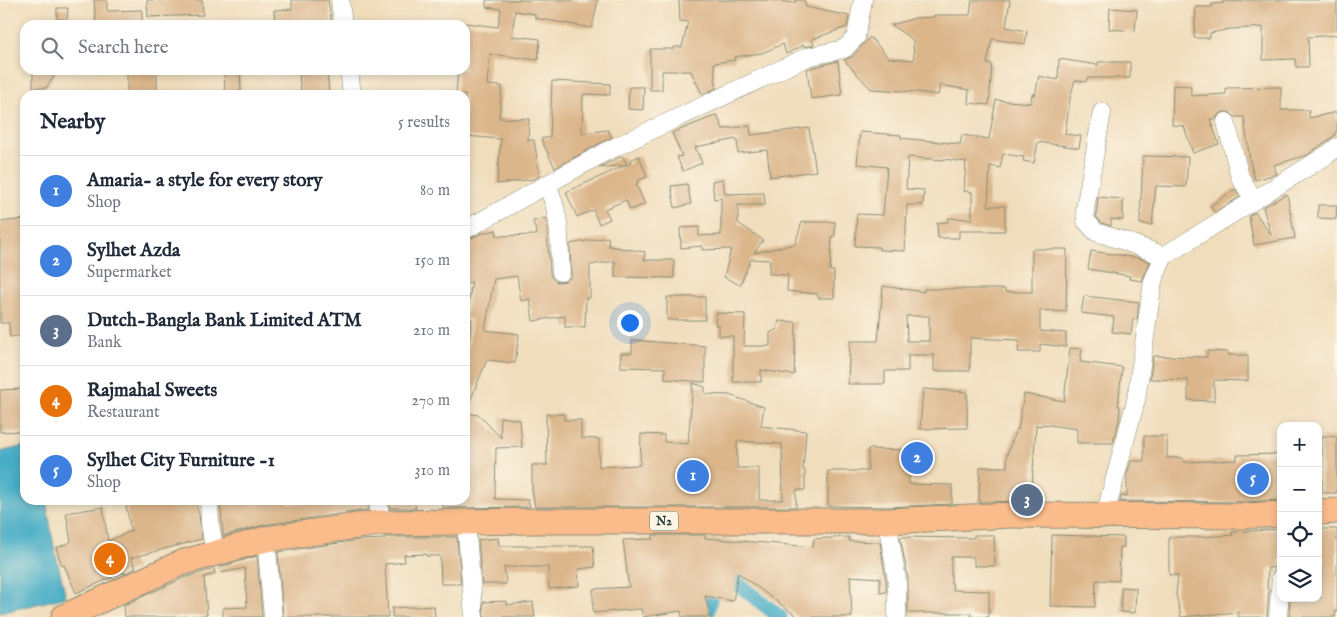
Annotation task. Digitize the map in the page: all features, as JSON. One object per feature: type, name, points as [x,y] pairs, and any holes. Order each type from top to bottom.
[{"type":"highway","points":[[1322,512],[1337,511]]},
{"type":"highway","name":"N2","points":[[64,617],[181,563],[266,539],[379,512],[466,523],[537,521],[888,521],[1013,515],[1244,516],[1277,514]]},
{"type":"street","points":[[340,0],[342,20]]},
{"type":"street","points":[[470,227],[607,151],[807,57],[844,49],[856,37],[863,0]]},
{"type":"street","points":[[350,75],[351,90]]},
{"type":"street","points":[[1102,112],[1085,209],[1086,221],[1096,232],[1164,256]]},
{"type":"street","points":[[1226,122],[1240,177],[1254,200]]},
{"type":"street","points":[[1105,515],[1136,400],[1153,281],[1164,256],[1328,155],[1337,147]]},
{"type":"street","points":[[547,185],[555,202],[558,215],[561,272]]},
{"type":"street","points":[[209,505],[215,554]]},
{"type":"street","points":[[888,521],[897,580],[897,617]]},
{"type":"street","points":[[466,523],[474,617]]},
{"type":"street","points":[[266,539],[273,617]]},
{"type":"street","points":[[1278,617],[1279,602]]},
{"type":"water","points":[[20,447],[20,505],[47,505],[54,547],[66,597],[0,613],[0,452]]},
{"type":"building","points":[[94,0],[107,0],[107,11],[142,10],[142,20],[96,20]]},
{"type":"building","points":[[147,0],[202,0],[203,15],[148,17]]},
{"type":"building","points":[[292,0],[328,0],[331,20],[275,20],[274,10],[292,9]]},
{"type":"building","points":[[486,0],[598,0],[592,28],[535,18],[535,14],[515,11],[512,36],[540,39],[538,60],[490,54],[487,85],[502,86],[499,118],[529,119],[528,140],[534,140],[540,176],[534,179],[497,184],[501,139],[470,136],[470,90],[456,90],[458,75],[470,75],[470,24],[498,27],[501,9],[486,7]]},
{"type":"building","points":[[679,0],[769,0],[794,3],[796,0],[804,0],[806,7],[849,16],[847,27],[812,39],[814,45],[805,47],[804,45],[786,54],[783,44],[762,53],[734,57],[735,60],[714,63],[716,88],[704,94],[702,94],[691,71],[662,71],[662,90],[650,90],[650,49],[682,47],[688,22],[680,21]]},
{"type":"building","points":[[972,0],[1010,0],[1006,27],[1027,31],[1025,44],[992,39],[987,64],[992,64],[989,105],[968,103],[969,90],[940,85],[938,95],[871,89],[844,60],[852,57],[870,37],[889,58],[914,60],[913,40],[891,25],[915,18],[934,17],[934,15],[970,15]]},
{"type":"building","points":[[1243,0],[1337,0],[1337,35],[1308,37],[1309,67],[1296,67],[1295,59],[1263,60],[1263,27],[1231,29],[1210,33],[1210,38],[1194,38],[1196,7],[1212,7],[1212,4],[1224,3],[1223,1],[1243,2]]},
{"type":"building","points":[[57,8],[68,8],[67,20],[57,19]]},
{"type":"building","points":[[1110,8],[1137,10],[1135,31],[1109,29]]},
{"type":"building","points":[[1059,59],[1098,65],[1098,62],[1130,62],[1130,78],[1087,78],[1086,82],[1075,80],[1070,98],[1065,134],[1081,136],[1079,148],[1038,142],[1034,163],[1023,161],[1024,157],[1003,154],[1000,168],[990,166],[988,206],[1005,206],[1005,231],[959,231],[959,238],[938,238],[937,223],[948,222],[948,218],[972,219],[972,192],[964,191],[966,162],[908,157],[906,189],[924,190],[923,205],[907,205],[905,251],[879,250],[879,247],[855,246],[857,214],[883,215],[887,167],[857,164],[860,132],[901,135],[901,138],[960,144],[962,135],[989,139],[996,100],[1031,103],[1032,94],[1035,95],[1039,76],[1058,80]]},
{"type":"building","points":[[838,61],[842,95],[811,99],[807,69]]},
{"type":"building","points":[[33,75],[55,75],[46,88],[33,88]]},
{"type":"building","points":[[127,75],[157,75],[157,90],[127,90]]},
{"type":"building","points":[[224,75],[240,75],[241,90],[225,90]]},
{"type":"building","points":[[299,75],[327,75],[329,90],[301,90]]},
{"type":"building","points":[[552,81],[610,84],[610,95],[583,94],[582,133],[608,130],[612,137],[555,168],[541,139],[550,137]]},
{"type":"building","points":[[1173,85],[1191,86],[1191,96],[1226,94],[1226,88],[1281,87],[1281,110],[1309,110],[1309,118],[1337,112],[1337,130],[1334,136],[1307,155],[1274,165],[1277,174],[1255,180],[1250,161],[1244,117],[1235,117],[1229,112],[1224,112],[1219,114],[1216,119],[1210,119],[1219,144],[1193,153],[1184,126],[1172,125]]},
{"type":"building","points":[[629,87],[644,87],[643,110],[628,109]]},
{"type":"building","points":[[717,115],[723,129],[750,126],[751,135],[809,128],[816,171],[770,177],[767,150],[738,153],[737,139],[695,147],[702,163],[683,171],[677,157],[682,156],[672,133]]},
{"type":"building","points":[[622,156],[627,165],[631,163],[630,160],[639,156],[647,177],[637,181],[638,183],[636,184],[645,204],[630,210],[626,200],[605,209],[610,219],[599,224],[593,210],[577,217],[566,192],[626,165],[598,168]]},
{"type":"building","points":[[1143,156],[1188,157],[1186,187],[1156,186],[1152,225],[1140,224]]},
{"type":"building","points":[[723,179],[725,194],[764,193],[765,205],[738,205],[738,223],[763,240],[754,253],[795,244],[802,222],[835,222],[835,236],[832,236],[830,271],[834,271],[834,298],[818,298],[818,294],[787,291],[788,275],[769,274],[770,260],[751,259],[740,285],[724,277],[731,249],[702,250],[702,246],[681,248],[680,228],[699,227],[699,236],[721,235],[721,198],[714,199],[712,181]]},
{"type":"building","points":[[687,184],[691,204],[675,208],[671,186]]},
{"type":"building","points":[[1235,189],[1240,197],[1214,212],[1210,206]]},
{"type":"building","points":[[1287,194],[1295,238],[1254,245],[1249,216],[1255,212],[1271,235],[1263,207]]},
{"type":"building","points":[[1098,197],[1123,199],[1123,220],[1111,219],[1111,226],[1102,223],[1096,217]]},
{"type":"building","points":[[1318,205],[1337,205],[1336,219],[1318,218]]},
{"type":"building","points":[[546,218],[550,273],[557,282],[566,281],[571,276],[570,244],[608,237],[609,246],[645,252],[644,260],[674,260],[674,278],[615,277],[615,261],[590,265],[590,298],[586,298],[585,327],[565,327],[565,316],[533,321],[530,299],[521,301],[517,276],[494,279],[485,330],[519,334],[515,363],[487,360],[470,401],[470,336],[472,319],[470,319],[470,294],[472,282],[470,282],[470,239],[496,230],[497,236],[537,235],[533,221]]},
{"type":"building","points":[[20,220],[20,336],[10,337],[9,323],[0,323],[0,222]]},
{"type":"building","points":[[1032,249],[1067,249],[1066,312],[1040,310],[1040,331],[1066,333],[1066,347],[1040,344],[1040,352],[1018,352],[1019,340],[970,338],[970,371],[934,371],[934,355],[908,355],[908,371],[885,371],[885,384],[848,384],[850,341],[878,341],[883,286],[924,292],[924,289],[1005,289],[1005,292],[1032,292]],"holes":[[[906,316],[929,316],[929,341],[907,341]]]},
{"type":"building","points":[[1091,251],[1139,258],[1150,262],[1142,281],[1129,279],[1130,276],[1088,269]]},
{"type":"building","points":[[1084,296],[1139,302],[1137,319],[1133,319],[1131,334],[1112,332],[1114,317],[1081,313]]},
{"type":"building","points":[[667,297],[705,297],[705,320],[667,320]]},
{"type":"building","points":[[716,313],[745,314],[744,346],[770,346],[770,333],[777,329],[779,321],[796,322],[794,375],[761,370],[761,382],[733,382],[733,336],[719,336],[719,325],[715,325]]},
{"type":"building","points":[[632,340],[705,346],[705,382],[665,379],[665,368],[621,367],[621,353],[632,353]]},
{"type":"building","points":[[1070,348],[1082,349],[1080,362],[1122,367],[1118,406],[1120,406],[1119,420],[1113,443],[1077,443],[1077,429],[1042,424],[1041,426],[1036,425],[1031,501],[979,502],[980,467],[1007,467],[1007,455],[1016,429],[1018,430],[1024,394],[1064,401]]},
{"type":"building","points":[[1207,351],[1228,352],[1228,355],[1248,355],[1248,381],[1214,380],[1214,401],[1188,400],[1188,380],[1150,379],[1153,356],[1207,357]]},
{"type":"building","points":[[693,383],[705,387],[705,394],[729,395],[764,407],[761,426],[806,431],[803,470],[805,470],[805,490],[796,490],[796,507],[535,507],[532,489],[532,465],[547,465],[546,414],[564,414],[564,420],[581,420],[581,438],[599,439],[599,467],[640,465],[641,434],[664,435],[664,442],[688,444]],"holes":[[[737,441],[782,444],[783,500],[759,500],[759,468],[737,468]]]},
{"type":"building","points":[[20,389],[20,431],[0,432],[0,390]]},
{"type":"building","points":[[923,389],[967,392],[967,428],[920,429]]},
{"type":"building","points":[[470,414],[479,415],[501,438],[500,417],[520,420],[522,447],[496,448],[495,499],[528,500],[530,507],[443,508],[443,505],[470,505]]},
{"type":"building","points":[[1144,436],[1167,436],[1167,458],[1183,458],[1183,462],[1237,460],[1237,455],[1277,454],[1277,500],[1244,502],[1120,501],[1121,496],[1127,496],[1127,474],[1131,461],[1144,461]]},
{"type":"building","points":[[1322,436],[1337,437],[1337,493],[1322,493]]},
{"type":"building","points":[[868,449],[910,450],[909,484],[952,485],[952,504],[887,507],[828,506],[828,471],[868,471]]},
{"type":"building","points":[[126,505],[196,505],[202,539],[131,558],[136,568],[76,593],[64,565],[62,566],[56,548],[71,542],[66,513],[103,507],[108,541],[131,531]]},
{"type":"building","points":[[220,505],[368,505],[368,510],[264,525],[223,536]]},
{"type":"building","points":[[390,505],[415,505],[416,508],[390,508]]},
{"type":"building","points":[[1277,529],[1277,567],[1268,568],[1267,617],[1238,617],[1238,612],[1181,617],[1176,594],[1178,575],[1169,575],[1169,537],[1233,535],[1232,532]]},
{"type":"building","points":[[1322,529],[1337,529],[1337,612],[1335,617],[1289,617],[1290,602],[1322,602]]},
{"type":"building","points":[[653,535],[705,535],[705,538],[813,547],[814,539],[849,537],[849,541],[880,542],[886,592],[880,593],[880,578],[850,576],[852,617],[798,617],[738,573],[733,601],[705,596],[711,617],[682,617],[681,611],[643,617],[641,609],[593,613],[593,589],[629,587],[623,540],[653,539]]},
{"type":"building","points":[[974,535],[994,535],[995,566],[974,566],[974,557],[951,557],[951,583],[953,590],[989,591],[989,617],[971,617],[971,613],[908,613],[908,578],[900,537],[974,538]]},
{"type":"building","points":[[1052,535],[1124,537],[1124,547],[1120,547],[1119,581],[1096,580],[1095,607],[1050,606]]},
{"type":"building","points":[[385,537],[457,537],[461,584],[441,584],[440,556],[426,556],[426,554],[404,555],[405,562],[385,564],[388,617],[283,617],[278,552],[359,540],[385,539]]},
{"type":"building","points":[[498,538],[499,546],[593,546],[595,567],[578,569],[579,586],[549,589],[548,567],[504,567],[506,584],[482,584],[478,540]]},
{"type":"building","points":[[257,556],[262,617],[223,617],[223,608],[247,607],[245,568],[221,573],[220,567]]},
{"type":"building","points":[[214,569],[215,574],[204,577],[207,615],[125,617],[124,605],[186,577]]},
{"type":"building","points":[[1121,587],[1136,588],[1135,613],[1121,612]]},
{"type":"building","points":[[507,601],[507,605],[533,602],[535,617],[484,617],[483,602]]},
{"type":"building","points":[[434,606],[435,617],[392,617],[392,608]]},
{"type":"waterway","points":[[693,611],[707,614],[715,575],[734,581],[780,617]]},
{"type":"place","name":"Sylhet Azda","points":[[917,458]]},
{"type":"place","name":"Amaria- a style for every story","points":[[693,476]]},
{"type":"place","name":"Sylhet City Furniture -1","points":[[1253,479]]},
{"type":"place","name":"Dutch-Bangla Bank Limited ATM","points":[[1027,500]]},
{"type":"place","name":"Rajmahal Sweets","points":[[110,559]]}]
